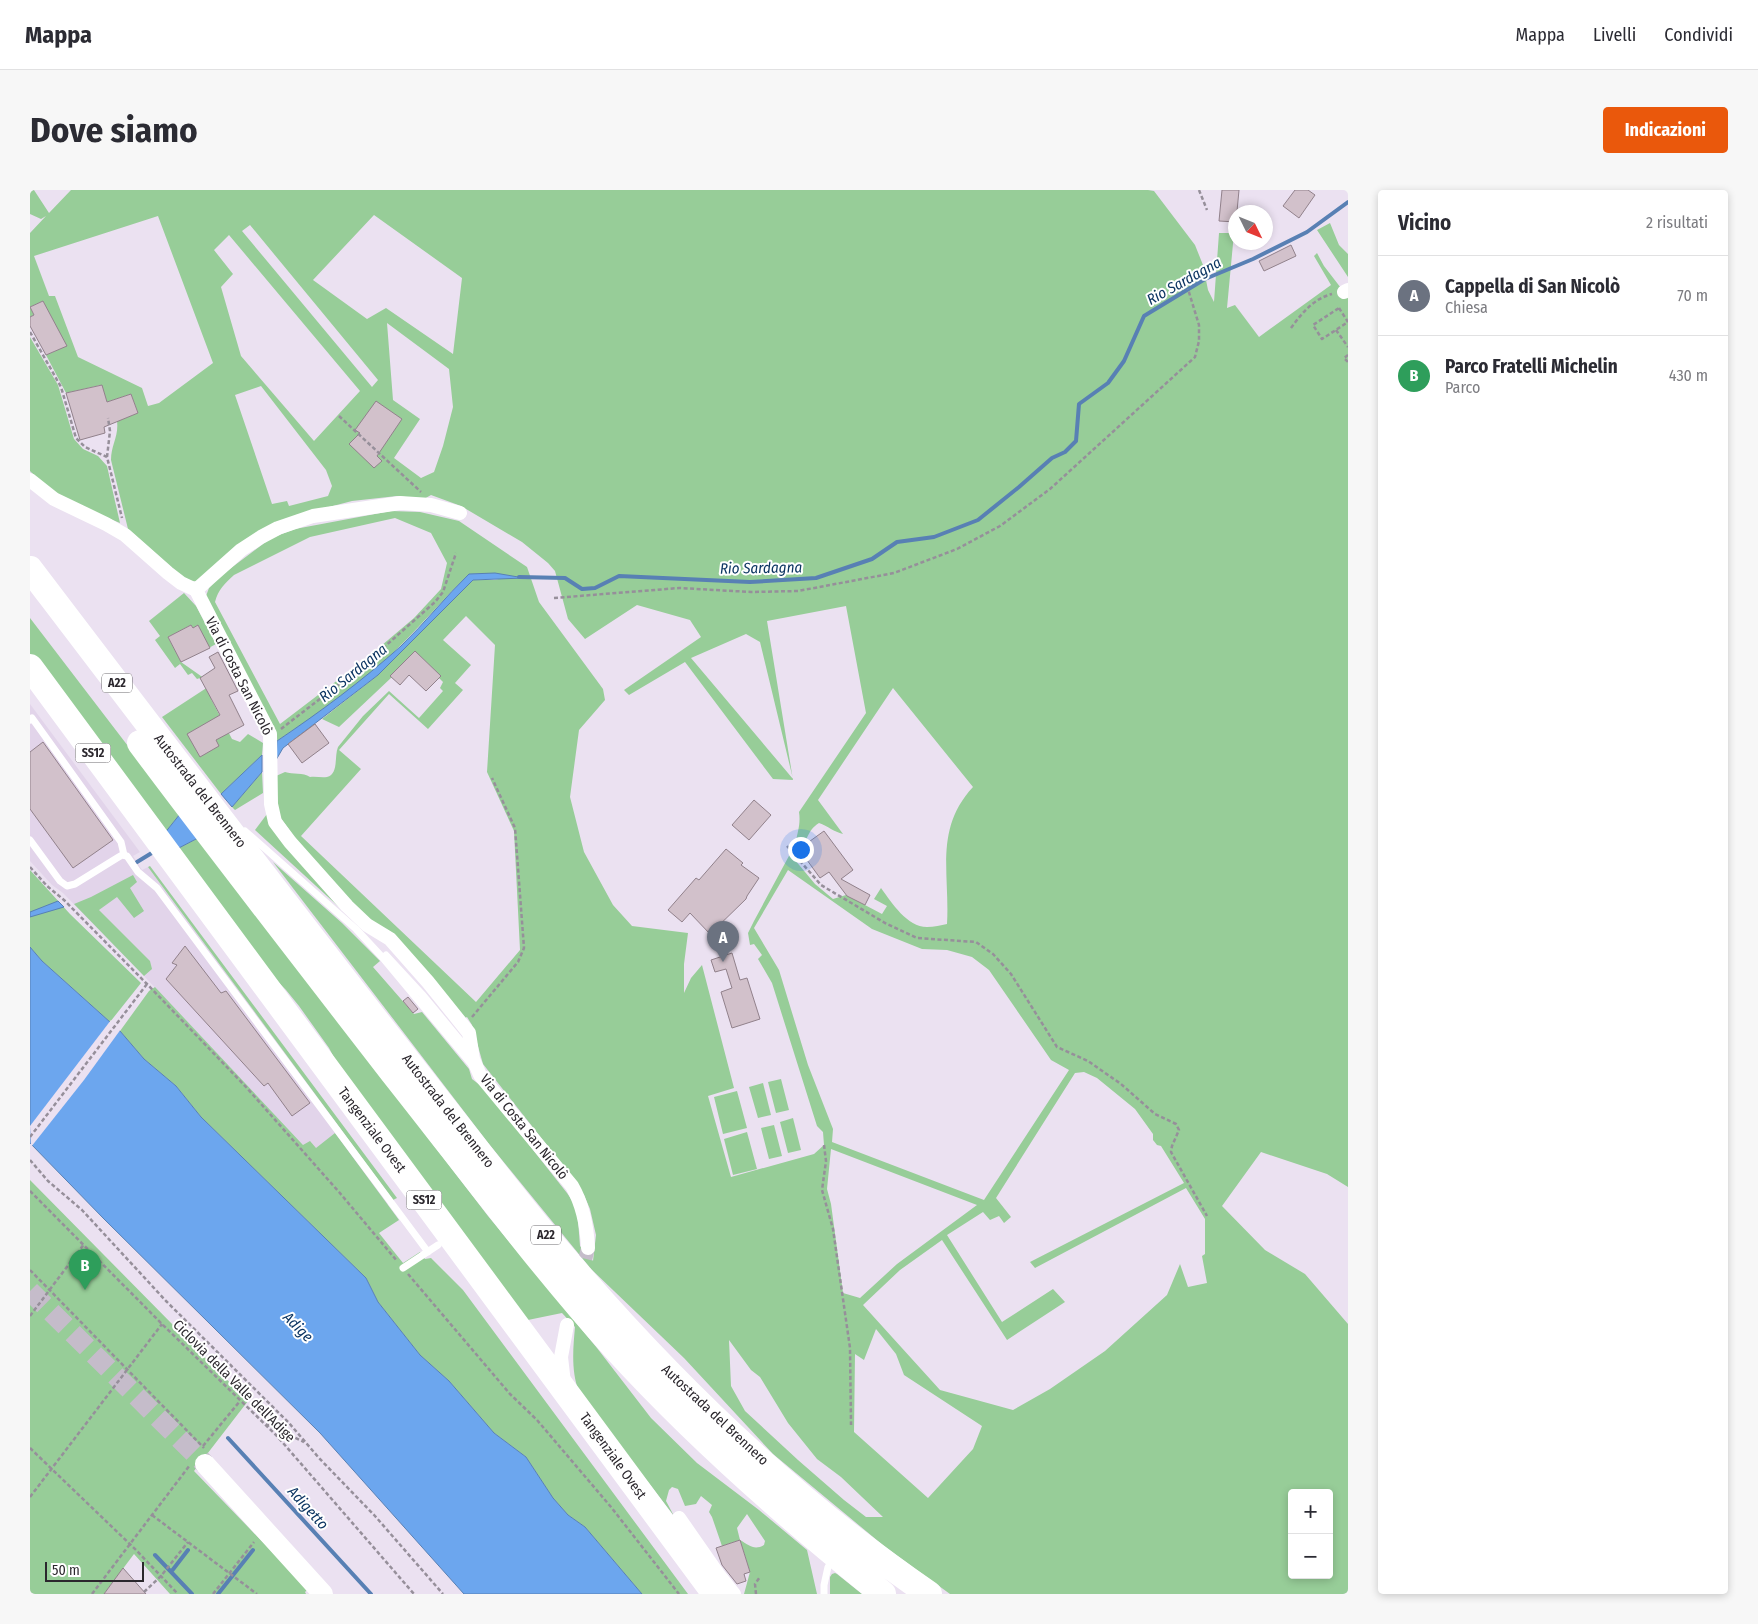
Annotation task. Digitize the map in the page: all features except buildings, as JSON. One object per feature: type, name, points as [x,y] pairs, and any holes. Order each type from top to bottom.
[{"type":"highway","name":"Autostrada del Brennero","points":[[30,569],[196,802]]},
{"type":"highway","name":"Autostrada del Brennero","points":[[30,596],[196,802],[226,824],[340,975],[460,1128],[560,1253],[619,1320],[718,1421],[799,1494],[928,1594]]},
{"type":"highway","name":"Tangenziale Ovest","points":[[30,667],[151,851],[433,1248],[696,1594]]},
{"type":"highway","name":"Tangenziale Ovest","points":[[30,690],[565,1391],[715,1594]]},
{"type":"highway","name":"Autostrada del Brennero","points":[[226,824],[540,1261],[616,1348],[696,1432],[769,1500],[883,1594]]},
{"type":"street","points":[[30,480],[54,499],[125,535],[168,573],[196,590],[241,550],[260,537],[278,528],[313,516],[400,503],[428,505],[460,513]]},
{"type":"street","name":"Via di Costa San Nicolò","points":[[196,590],[271,742],[271,804],[275,822],[361,920],[390,939],[428,982],[466,1030],[472,1055],[480,1075],[572,1186],[583,1210],[588,1248]]},
{"type":"street","points":[[565,1391],[562,1357],[567,1325]]},
{"type":"street","points":[[198,1463],[323,1594]]},
{"type":"street","points":[[679,1518],[734,1594]]},
{"type":"lane","points":[[30,720],[32,718],[121,842],[151,851]]},
{"type":"lane","points":[[226,824],[385,954],[422,994],[472,1055]]},
{"type":"lane","points":[[30,840],[60,881],[67,886],[75,884],[117,858],[151,851]]},
{"type":"lane","points":[[356,929],[382,956],[480,1075]]},
{"type":"lane","points":[[403,1268],[433,1248]]},
{"type":"lane","points":[[824,1594],[828,1567]]},
{"type":"path","points":[[1199,190],[1207,210]]},
{"type":"path","points":[[554,598],[679,588],[751,592],[798,591],[894,573],[957,550],[1000,526],[1050,489],[1195,357],[1199,341],[1199,325],[1188,289]]},
{"type":"path","points":[[1291,328],[1316,301],[1325,296],[1346,291]]},
{"type":"path","points":[[1339,308],[1348,322],[1322,339],[1313,325],[1339,308]]},
{"type":"path","points":[[1336,330],[1348,347]]},
{"type":"path","points":[[30,332],[60,387],[76,438],[85,447],[107,457]]},
{"type":"path","points":[[1348,355],[1344,358],[1348,362]]},
{"type":"path","points":[[339,416],[427,497],[428,505]]},
{"type":"path","points":[[108,418],[110,431],[107,457],[125,535]]},
{"type":"path","points":[[271,742],[365,664],[435,602],[443,592],[456,553]]},
{"type":"path","points":[[466,1030],[491,993],[518,962],[524,948],[515,828],[492,778]]},
{"type":"path","points":[[787,846],[821,885],[885,923],[917,938],[976,942],[993,954],[1010,974],[1057,1047],[1088,1062],[1121,1084],[1155,1114],[1176,1124],[1179,1130],[1171,1152],[1207,1216]]},
{"type":"path","points":[[30,867],[147,984],[246,1087],[339,1192],[510,1394],[538,1420],[611,1507],[678,1594]]},
{"type":"path","points":[[30,1137],[147,984]]},
{"type":"path","points":[[824,1145],[826,1161],[822,1190],[833,1229],[850,1348],[851,1425]]},
{"type":"path","points":[[30,1160],[48,1181],[82,1210],[166,1300],[307,1443],[375,1516],[443,1594]]},
{"type":"path","name":"Ciclovia della Valle dell'Adige","points":[[30,1191],[284,1443],[414,1594]]},
{"type":"path","points":[[30,1316],[84,1244]]},
{"type":"path","points":[[30,1270],[203,1447],[240,1400]]},
{"type":"path","points":[[30,1497],[162,1324]]},
{"type":"path","points":[[263,1422],[307,1443]]},
{"type":"path","points":[[30,1448],[178,1594]]},
{"type":"path","points":[[92,1594],[152,1515],[198,1463]]},
{"type":"path","points":[[152,1515],[257,1594]]},
{"type":"path","points":[[213,1594],[255,1540]]},
{"type":"path","points":[[144,1592],[170,1566],[188,1542]]},
{"type":"path","points":[[756,1594],[754,1587],[760,1577]]},
{"type":"path","points":[[96,1589],[100,1594]]},
{"type":"shaded area","points":[[30,704],[140,852],[133,856],[142,870],[148,867],[393,1200],[387,1205],[399,1220],[304,1146],[144,976],[30,861]]},
{"type":"green space","points":[[30,190],[34,190],[49,213],[71,190],[1148,190],[1154,191],[1195,245],[1203,265],[1208,290],[1214,302],[1219,233],[1228,233],[1228,250],[1232,250],[1227,308],[1235,305],[1259,337],[1331,285],[1314,256],[1317,253],[1324,266],[1344,292],[1348,294],[1348,1187],[1327,1174],[1261,1152],[1222,1206],[1265,1250],[1305,1274],[1348,1324],[1348,1594],[950,1594],[884,1546],[773,1454],[684,1358],[591,1269],[489,1144],[273,862],[342,923],[380,961],[373,967],[414,1014],[422,1012],[469,1069],[472,1079],[485,1089],[575,1205],[580,1246],[593,1261],[596,1235],[590,1209],[584,1195],[569,1173],[483,1064],[472,1025],[467,1017],[463,1019],[366,920],[304,851],[278,814],[276,776],[285,772],[310,777],[327,777],[331,775],[335,769],[338,747],[363,716],[389,691],[419,718],[443,691],[440,688],[443,682],[439,678],[440,676],[415,651],[390,676],[392,677],[339,727],[322,719],[378,675],[473,580],[499,580],[469,574],[389,657],[343,695],[277,741],[274,729],[206,596],[209,588],[219,577],[271,538],[295,529],[391,511],[420,512],[459,521],[527,567],[539,602],[603,689],[605,700],[579,730],[570,797],[584,852],[613,905],[632,926],[688,933],[684,964],[684,993],[691,978],[702,965],[734,1088],[708,1096],[731,1177],[814,1154],[824,1145],[823,1132],[817,1126],[772,983],[758,959],[762,955],[754,944],[750,945],[748,933],[790,854],[815,884],[833,899],[846,895],[882,914],[887,906],[874,899],[881,888],[901,913],[913,923],[927,927],[947,924],[946,852],[948,836],[953,819],[961,803],[973,787],[893,688],[818,800],[843,834],[819,823],[799,849],[795,846],[799,825],[799,812],[866,713],[846,606],[767,621],[792,777],[760,642],[746,634],[691,658],[793,780],[773,779],[685,662],[629,695],[624,690],[701,637],[690,620],[637,605],[585,639],[568,619],[555,571],[548,563],[522,542],[461,506],[431,495],[424,499],[397,496],[352,501],[306,513],[197,581],[188,582],[128,529],[111,460],[117,431],[117,421],[138,413],[131,394],[107,402],[101,385],[66,393],[46,355],[66,346],[43,301],[30,307],[30,233],[46,216],[41,219],[30,214]],"holes":[[[374,215],[462,278],[453,354],[386,308],[367,319],[313,280]],[[158,216],[213,363],[159,403],[148,406],[142,388],[78,357],[55,296],[49,296],[34,256]],[[250,225],[378,380],[372,387],[242,231]],[[229,235],[360,391],[314,441],[241,356],[221,287],[233,274],[214,250]],[[387,323],[449,369],[453,407],[443,446],[434,472],[421,478],[394,458],[420,419],[393,400]],[[261,386],[326,470],[332,486],[328,496],[289,506],[287,501],[272,504],[235,395]],[[395,518],[431,533],[447,563],[441,589],[414,618],[368,657],[280,724],[215,602],[220,590],[234,575],[310,537]],[[466,616],[495,645],[487,772],[514,831],[520,950],[476,1002],[301,836],[361,769],[339,750],[389,694],[428,729],[463,690],[455,683],[471,665],[443,640]],[[788,870],[872,929],[922,949],[947,950],[972,957],[989,970],[1051,1060],[1069,1070],[984,1200],[832,1142],[833,1129],[808,1065],[779,970],[754,928]],[[1084,1072],[1097,1078],[1135,1109],[1153,1134],[1153,1140],[1157,1145],[1161,1146],[1184,1183],[1030,1262],[1035,1268],[1186,1188],[1205,1219],[1205,1254],[1202,1256],[1207,1283],[1188,1287],[1180,1264],[1167,1295],[1105,1351],[1050,1389],[1013,1410],[940,1390],[863,1305],[900,1270],[942,1240],[1007,1340],[1065,1302],[1053,1289],[1002,1322],[947,1235],[983,1212],[990,1220],[999,1216],[1004,1223],[1011,1217],[996,1198],[1075,1073]],[[831,1149],[977,1205],[897,1264],[860,1298],[843,1293],[831,1204],[827,1189]],[[876,1329],[896,1354],[904,1375],[982,1426],[973,1449],[928,1498],[854,1432],[855,1354],[864,1360]],[[729,1340],[751,1370],[760,1377],[788,1423],[817,1459],[841,1477],[883,1517],[866,1517],[798,1460],[745,1411],[731,1386]]]},
{"type":"green space","points":[[1330,223],[1339,245],[1348,254],[1348,277],[1317,230]]},
{"type":"green space","points":[[30,307],[34,315],[30,317]]},
{"type":"green space","points":[[30,337],[58,385],[74,439],[83,449],[98,456],[107,466],[120,523],[74,504],[47,488],[30,471]]},
{"type":"green space","points":[[184,593],[196,606],[216,644],[205,650],[206,641],[198,625],[193,628],[191,625],[168,637],[181,662],[208,681],[203,683],[200,678],[197,679],[192,673],[188,675],[180,664],[175,668],[155,640],[160,636],[149,621]]},
{"type":"green space","points":[[30,618],[180,814],[164,834],[30,654]]},
{"type":"green space","points":[[211,685],[211,699],[232,739],[240,742],[248,734],[263,743],[262,755],[221,794],[162,717]]},
{"type":"green space","points":[[262,772],[263,793],[235,810],[232,807]]},
{"type":"green space","points":[[267,814],[352,919],[255,830]]},
{"type":"green space","points":[[198,838],[488,1216],[597,1348],[651,1418],[697,1463],[759,1510],[807,1550],[817,1594],[744,1594],[750,1572],[740,1540],[722,1546],[709,1512],[712,1505],[701,1496],[696,1504],[685,1506],[678,1489],[672,1487],[669,1490],[666,1501],[674,1516],[579,1392],[576,1384],[573,1352],[575,1327],[562,1313],[523,1321],[342,1073],[329,1048],[299,1006],[255,958],[175,850]],"holes":[[[747,1514],[765,1541],[764,1545],[754,1547],[740,1540],[737,1528]]]},
{"type":"green space","points":[[150,866],[397,1198],[393,1200],[148,867]]},
{"type":"green space","points":[[30,870],[70,914],[141,983],[110,1022],[42,961],[30,947]]},
{"type":"green space","points":[[133,875],[137,882],[130,888],[144,911],[134,918],[117,897],[99,910],[150,961],[152,969],[144,976],[74,904]]},
{"type":"green space","points":[[155,987],[303,1145],[310,1141],[316,1148],[335,1133],[399,1220],[379,1233],[403,1263],[420,1252],[425,1259],[431,1258],[463,1290],[688,1594],[642,1594],[585,1527],[568,1515],[553,1498],[526,1457],[494,1433],[449,1381],[420,1355],[378,1302],[366,1278],[201,1117],[176,1086],[144,1059],[120,1031],[149,991]]},
{"type":"green space","points":[[781,1079],[789,1110],[776,1113],[768,1082]]},
{"type":"green space","points":[[763,1083],[771,1115],[758,1118],[749,1087]]},
{"type":"green space","points":[[737,1091],[747,1128],[723,1134],[714,1097]]},
{"type":"green space","points":[[793,1118],[801,1150],[788,1153],[780,1122]]},
{"type":"green space","points":[[774,1125],[782,1156],[769,1159],[761,1128]]},
{"type":"green space","points":[[747,1132],[757,1169],[733,1175],[724,1139]]},
{"type":"green space","points":[[30,1180],[248,1401],[194,1471],[308,1589],[305,1592],[306,1594],[170,1594],[134,1554],[104,1594],[30,1594]]},
{"type":"green space","points":[[835,1573],[862,1594],[830,1594],[830,1577]]},
{"type":"water","points":[[495,573],[524,578],[473,580],[378,675],[283,748],[276,760],[277,741],[340,696],[401,646],[469,574]]},
{"type":"water","points":[[262,755],[262,772],[232,807],[221,794]]},
{"type":"water","points":[[180,814],[198,838],[175,850],[164,834]]},
{"type":"water","points":[[58,901],[64,907],[30,917],[30,912]]},
{"type":"water","name":"Adige","points":[[30,947],[42,961],[120,1031],[144,1059],[176,1086],[201,1117],[366,1278],[378,1302],[420,1355],[449,1381],[494,1433],[526,1457],[553,1498],[568,1515],[585,1527],[642,1594],[464,1594],[320,1433],[30,1143]]},
{"type":"pier","points":[[111,1020],[121,1029],[84,1080],[31,1147],[30,1126]]},
{"type":"waterway","name":"Rio Sardagna","points":[[519,577],[565,578],[582,589],[595,588],[619,576],[750,582],[816,578],[872,559],[897,542],[934,537],[978,520],[1052,458],[1065,452],[1076,441],[1079,404],[1108,383],[1124,361],[1144,316],[1205,279],[1253,259],[1307,232],[1348,202]]},
{"type":"waterway","name":"Rio Sardagna","points":[[137,862],[155,851]]},
{"type":"waterway","name":"Adigetto","points":[[228,1438],[371,1594]]},
{"type":"waterway","points":[[171,1572],[188,1550]]},
{"type":"waterway","points":[[218,1594],[253,1550]]},
{"type":"waterway","points":[[155,1555],[192,1594]]},
{"type":"tunnel","points":[[580,1279],[588,1248]]},
{"type":"tunnel","points":[[30,1291],[205,1464]]},
{"type":"place","name":"Cappella di San Nicolò","points":[[723,962]]},
{"type":"place","name":"Parco Fratelli Michelin","points":[[85,1290]]}]
